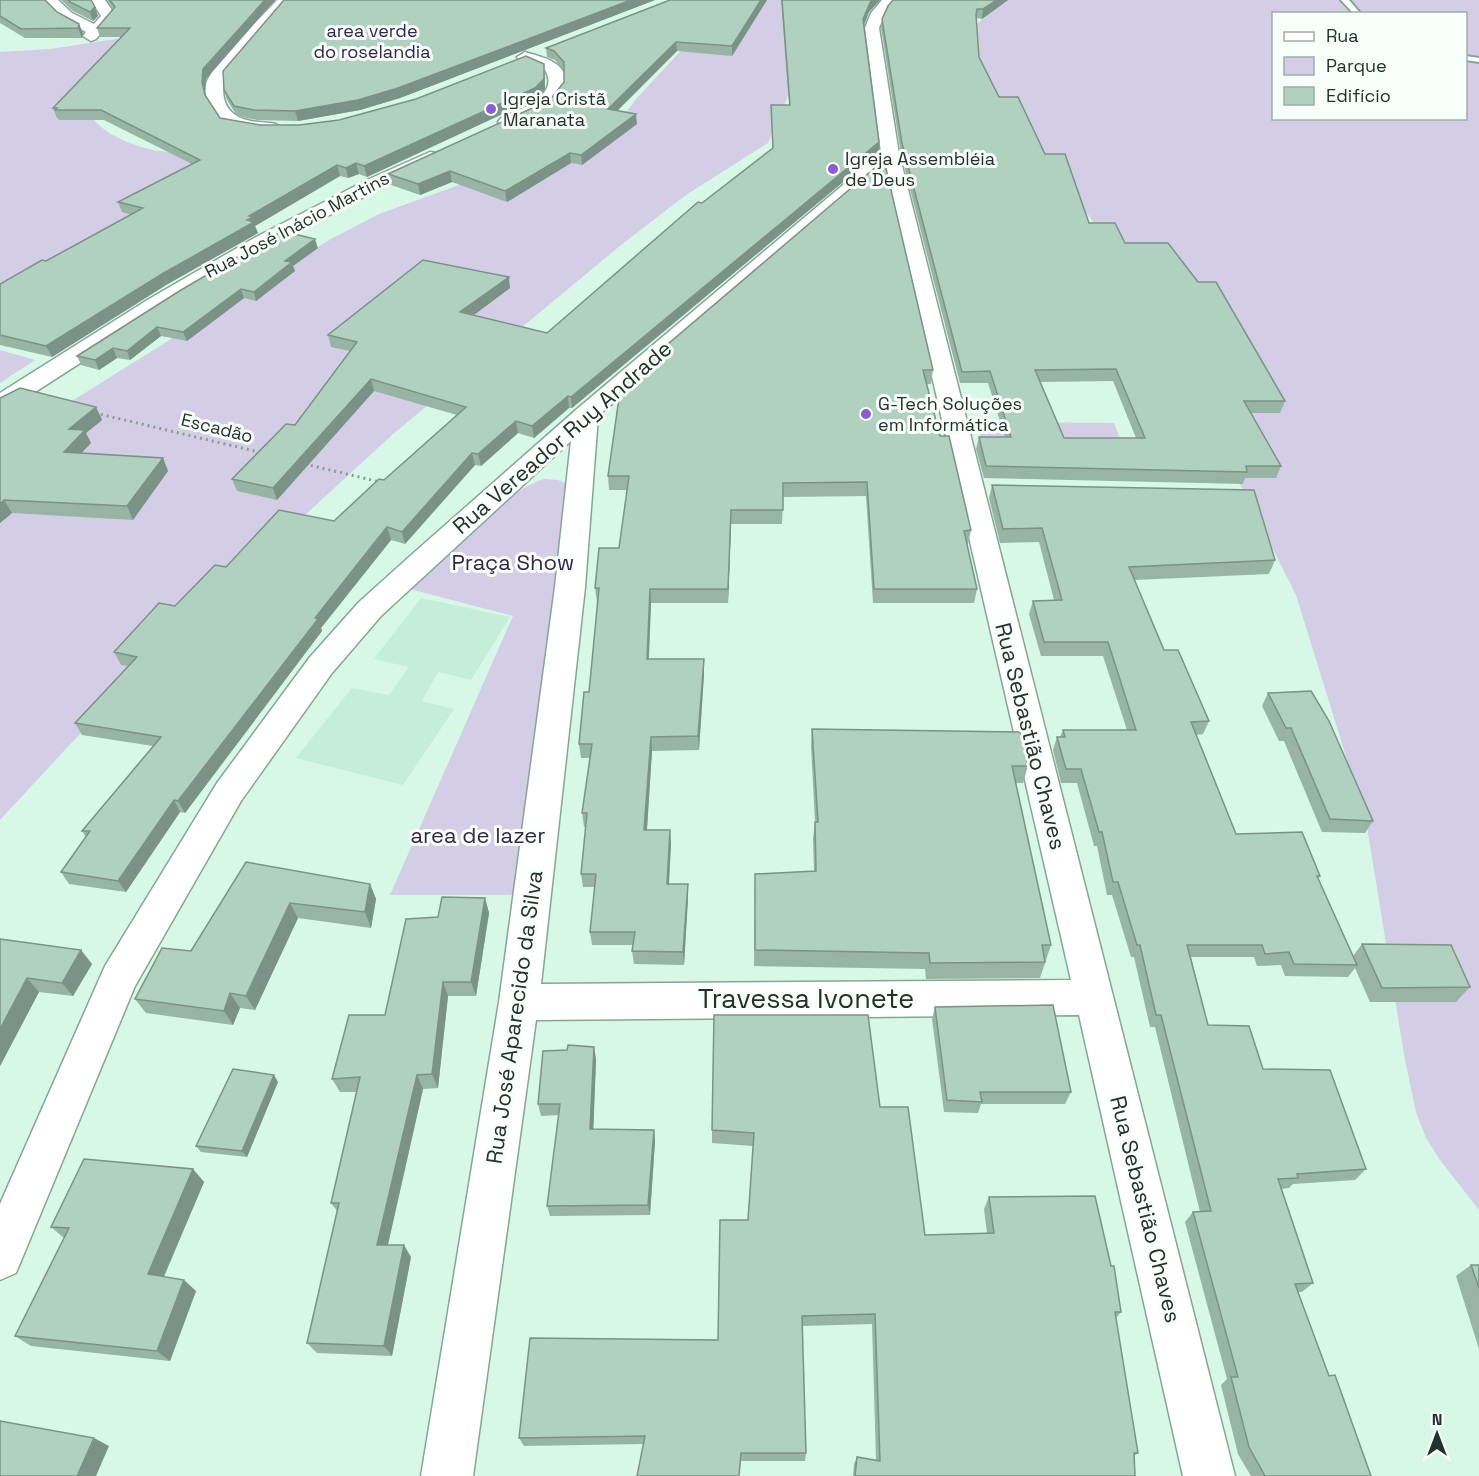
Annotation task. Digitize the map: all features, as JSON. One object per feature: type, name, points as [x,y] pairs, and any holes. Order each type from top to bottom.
[{"type":"street","points":[[50,0],[67,16],[94,34],[109,16],[98,0]]},
{"type":"street","points":[[285,0],[220,72],[213,86],[220,109],[231,122],[254,127],[286,128]]},
{"type":"street","name":"Rua Sebastião Chaves","points":[[890,0],[878,13],[872,28],[890,154],[983,489],[1094,997],[1211,1468]]},
{"type":"street","points":[[489,130],[544,104],[555,90],[555,72],[551,67],[520,59],[547,49]]},
{"type":"street","name":"Rua José Inácio Martins","points":[[0,404],[107,334],[251,247],[355,190],[448,149]]},
{"type":"street","name":"Rua Vereador Ruy Andrade","points":[[0,1257],[119,978],[229,792],[321,665],[370,609],[586,414],[890,154]]},
{"type":"street","name":"Rua José Aparecido da Silva","points":[[447,1476],[519,1002],[567,607],[586,414]]},
{"type":"street","name":"Travessa Ivonete","points":[[519,1002],[1094,997]]},
{"type":"lane","points":[[1345,0],[1356,12]]},
{"type":"path","name":"Escadão","points":[[86,410],[272,456]]},
{"type":"path","points":[[296,461],[389,484]]},
{"type":"shaded area","points":[[421,598],[510,617],[471,680],[438,672],[422,701],[454,709],[403,785],[296,758],[352,688],[389,695],[409,667],[374,659]]},
{"type":"green space","points":[[728,0],[832,0],[822,15],[768,143],[686,195],[621,245],[392,435],[153,655],[0,820],[0,446],[331,239],[379,214],[514,165],[624,115]]},
{"type":"green space","points":[[1003,0],[1479,0],[1479,1210],[1440,1160],[1426,1138],[1416,1112],[1405,1060],[1366,821],[1296,595],[1159,324],[1090,217],[1038,154],[979,72],[976,25]]},
{"type":"green space","points":[[123,38],[91,115],[105,130],[140,147],[164,152],[174,152],[254,133],[0,313],[0,52],[50,49]]},
{"type":"green space","points":[[0,350],[35,360],[0,383]]},
{"type":"green space","points":[[978,422],[1114,423],[1123,446],[982,446]]},
{"type":"green space","name":"area de lazer","points":[[544,479],[558,480],[569,485],[528,895],[390,895],[513,616],[410,589],[491,511],[527,486]]},
{"type":"building","points":[[0,0],[45,0],[57,12],[79,24],[78,28],[21,29],[0,16]]},
{"type":"building","points":[[68,0],[91,0],[95,7],[90,12]]},
{"type":"building","points":[[110,0],[265,0],[203,69],[202,82],[205,95],[220,118],[260,125],[299,125],[339,120],[416,99],[526,56],[544,64],[544,79],[535,88],[364,166],[356,163],[346,168],[337,165],[249,216],[253,217],[247,220],[254,222],[162,274],[46,346],[0,335],[0,284],[143,208],[118,202],[200,160],[101,110],[55,110],[57,108],[53,108],[130,28],[97,28],[115,7]]},
{"type":"building","name":"area verde do roselandia","points":[[284,0],[631,0],[398,88],[358,100],[295,111],[254,110],[234,106],[224,90],[223,71]]},
{"type":"building","points":[[670,0],[761,0],[732,46],[676,42],[608,109],[636,114],[581,155],[570,153],[505,191],[450,171],[418,184],[388,174],[550,100],[564,82],[564,62],[554,51],[546,48]]},
{"type":"building","points":[[782,0],[872,0],[863,19],[879,142],[571,397],[568,396],[532,426],[516,421],[478,454],[472,453],[402,532],[387,527],[315,618],[318,619],[178,801],[174,800],[118,881],[61,872],[90,831],[82,831],[161,737],[75,723],[137,657],[114,652],[159,603],[175,606],[215,565],[226,567],[279,510],[334,521],[379,479],[384,480],[466,407],[371,379],[273,488],[232,479],[286,424],[295,425],[357,342],[328,335],[423,260],[509,277],[460,312],[547,333],[698,202],[702,203],[773,148],[771,105],[790,105]]},
{"type":"building","points":[[893,0],[997,0],[983,9],[977,9],[976,15],[979,57],[999,97],[1018,97],[1045,154],[1065,154],[1089,223],[1115,223],[1125,243],[1168,243],[1198,282],[1216,282],[1285,401],[1244,401],[1281,466],[1246,466],[1247,472],[986,466],[979,437],[1011,437],[990,371],[962,372],[902,143],[882,19]],"holes":[[[1116,369],[1145,438],[1064,438],[1035,370]]]},
{"type":"building","points":[[884,160],[933,370],[923,370],[940,436],[949,436],[971,530],[964,531],[977,589],[874,589],[867,482],[783,483],[783,510],[731,510],[728,589],[650,589],[647,659],[704,659],[698,736],[651,737],[644,830],[670,830],[667,884],[688,884],[683,952],[632,951],[635,932],[590,932],[596,874],[581,874],[587,813],[582,813],[592,744],[579,744],[584,692],[589,692],[599,588],[595,588],[599,548],[619,548],[629,476],[608,476],[621,384]]},
{"type":"building","points":[[282,231],[315,239],[285,261],[292,262],[254,292],[241,289],[183,332],[157,327],[127,351],[113,348],[95,360],[77,356],[181,290]]},
{"type":"building","points":[[20,388],[96,407],[69,429],[85,430],[64,452],[163,458],[127,506],[4,500],[0,504],[0,398]]},
{"type":"building","points":[[992,485],[1254,490],[1275,560],[1129,567],[1164,650],[1178,650],[1209,721],[1191,722],[1236,834],[1302,832],[1320,876],[1317,876],[1357,965],[1294,964],[1289,952],[1265,954],[1262,945],[1187,945],[1208,1025],[1249,1026],[1263,1069],[1330,1070],[1366,1169],[1297,1174],[1298,1178],[1278,1179],[1313,1283],[1295,1284],[1329,1376],[1335,1375],[1371,1476],[1265,1476],[1249,1447],[1231,1377],[1238,1377],[1193,1212],[1211,1211],[1161,1015],[1156,1015],[1140,945],[1137,945],[1118,882],[1113,882],[1102,832],[1099,832],[1081,769],[1066,769],[1057,737],[1065,737],[1063,730],[1136,730],[1108,642],[1044,642],[1033,601],[1062,600],[1042,528],[1003,529]]},
{"type":"building","points":[[1311,691],[1329,721],[1373,821],[1330,819],[1291,728],[1286,728],[1268,693]]},
{"type":"building","points":[[812,729],[1020,732],[1028,766],[1012,766],[1051,945],[1042,945],[1045,962],[930,963],[929,953],[755,950],[755,874],[816,871],[815,822],[818,822]]},
{"type":"building","points":[[246,862],[370,884],[365,912],[290,903],[246,996],[230,993],[224,1011],[135,999],[162,948],[191,951]]},
{"type":"building","points":[[442,897],[485,898],[471,982],[443,982],[432,1074],[417,1075],[377,1245],[404,1245],[384,1346],[307,1343],[339,1203],[331,1203],[360,1077],[332,1079],[349,1015],[385,1015],[406,919],[438,917]]},
{"type":"building","points":[[0,939],[81,950],[62,983],[27,978],[0,1029]]},
{"type":"building","points":[[1362,944],[1451,945],[1470,987],[1382,988]]},
{"type":"building","points":[[1053,1005],[1071,1092],[980,1092],[982,1102],[947,1100],[935,1007]]},
{"type":"building","points":[[714,1015],[868,1015],[880,1107],[908,1107],[925,1235],[994,1233],[989,1197],[1095,1196],[1111,1266],[1114,1266],[1121,1312],[1115,1312],[1138,1453],[1134,1453],[1135,1476],[855,1476],[857,1457],[880,1461],[875,1314],[802,1316],[806,1453],[741,1453],[739,1476],[637,1476],[645,1436],[519,1438],[530,1338],[718,1340],[720,1220],[748,1220],[754,1133],[712,1130]]},
{"type":"building","points":[[568,1045],[594,1047],[590,1129],[654,1130],[648,1205],[547,1206],[560,1104],[538,1104],[543,1051],[567,1050]]},
{"type":"building","points":[[233,1069],[274,1075],[242,1151],[196,1146]]},
{"type":"building","points":[[84,1159],[193,1169],[148,1274],[184,1280],[157,1351],[15,1336],[69,1228],[51,1227]]},
{"type":"building","points":[[1471,1265],[1479,1265],[1479,1288]]},
{"type":"building","points":[[0,1421],[94,1438],[77,1476],[0,1476]]},
{"type":"place","name":"Igreja Cristã Maranata","points":[[491,109]]},
{"type":"place","name":"Igreja Assembléia de Deus","points":[[833,169]]},
{"type":"place","name":"G-Tech Soluções em Informática","points":[[866,414]]},
{"type":"park label","name":"Praça Show","points":[[513,562]]}]
